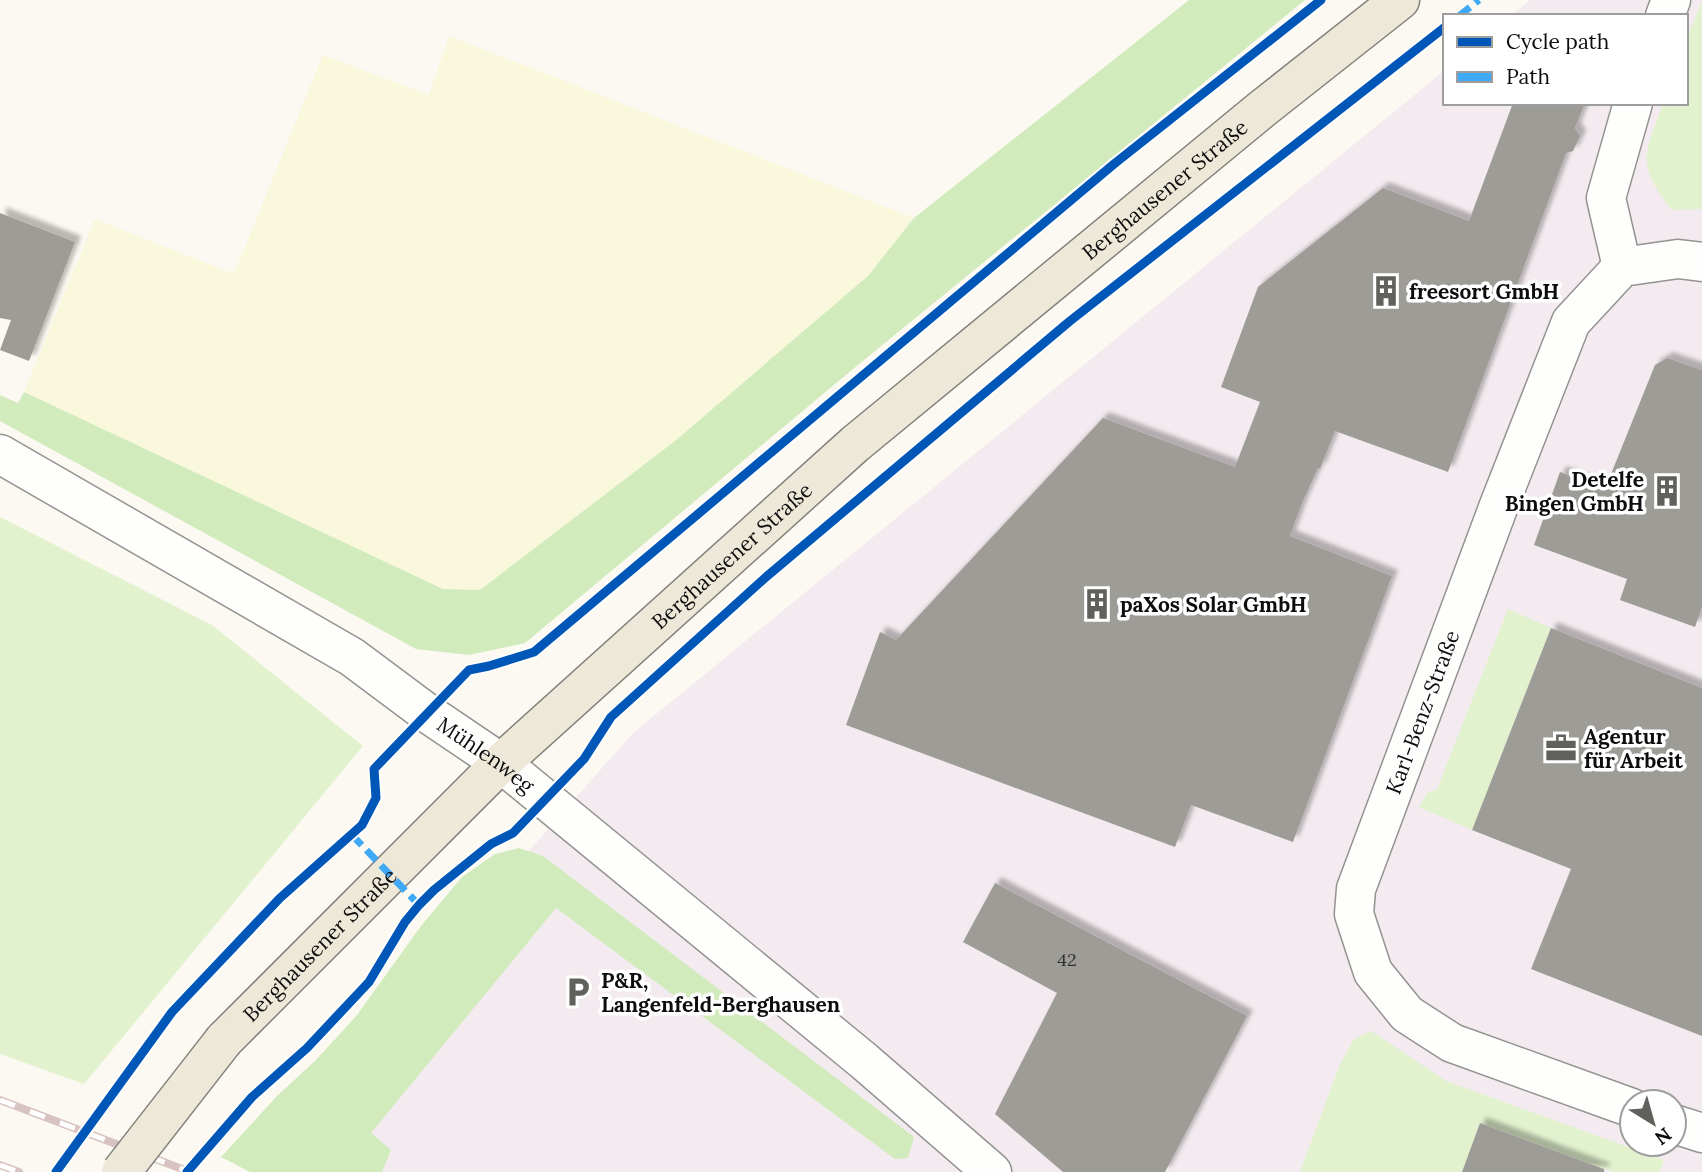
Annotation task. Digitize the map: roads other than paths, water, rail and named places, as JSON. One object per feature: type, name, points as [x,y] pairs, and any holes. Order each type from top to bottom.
[{"type":"main road","name":"Berghausener Straße","points":[[121,1172],[224,1040],[500,763],[855,444],[1262,109],[1400,0]]},
{"type":"street","points":[[1632,105],[1606,198],[1622,267],[1678,259],[1702,262]]},
{"type":"street","name":"Karl-Benz-Straße","points":[[1618,1103],[1452,1043],[1407,1014],[1373,972],[1354,914],[1356,889],[1493,521],[1571,322],[1622,267]]},
{"type":"street","name":"Mühlenweg","points":[[0,454],[352,657],[500,763],[864,1061],[992,1172]]},
{"type":"railway","points":[[0,1100],[190,1172]]},
{"type":"railway","points":[[0,1165],[19,1172]]},
{"type":"place","name":"freesort GmbH","points":[[1386,291]]},
{"type":"place","name":"Detelfe Bingen GmbH","points":[[1667,491]]},
{"type":"place","name":"paXos Solar GmbH","points":[[1097,604]]},
{"type":"place","name":"Agentur für Arbeit","points":[[1561,748]]},
{"type":"place","name":"P&R, Langenfeld-Berghausen","points":[[578,992]]}]
